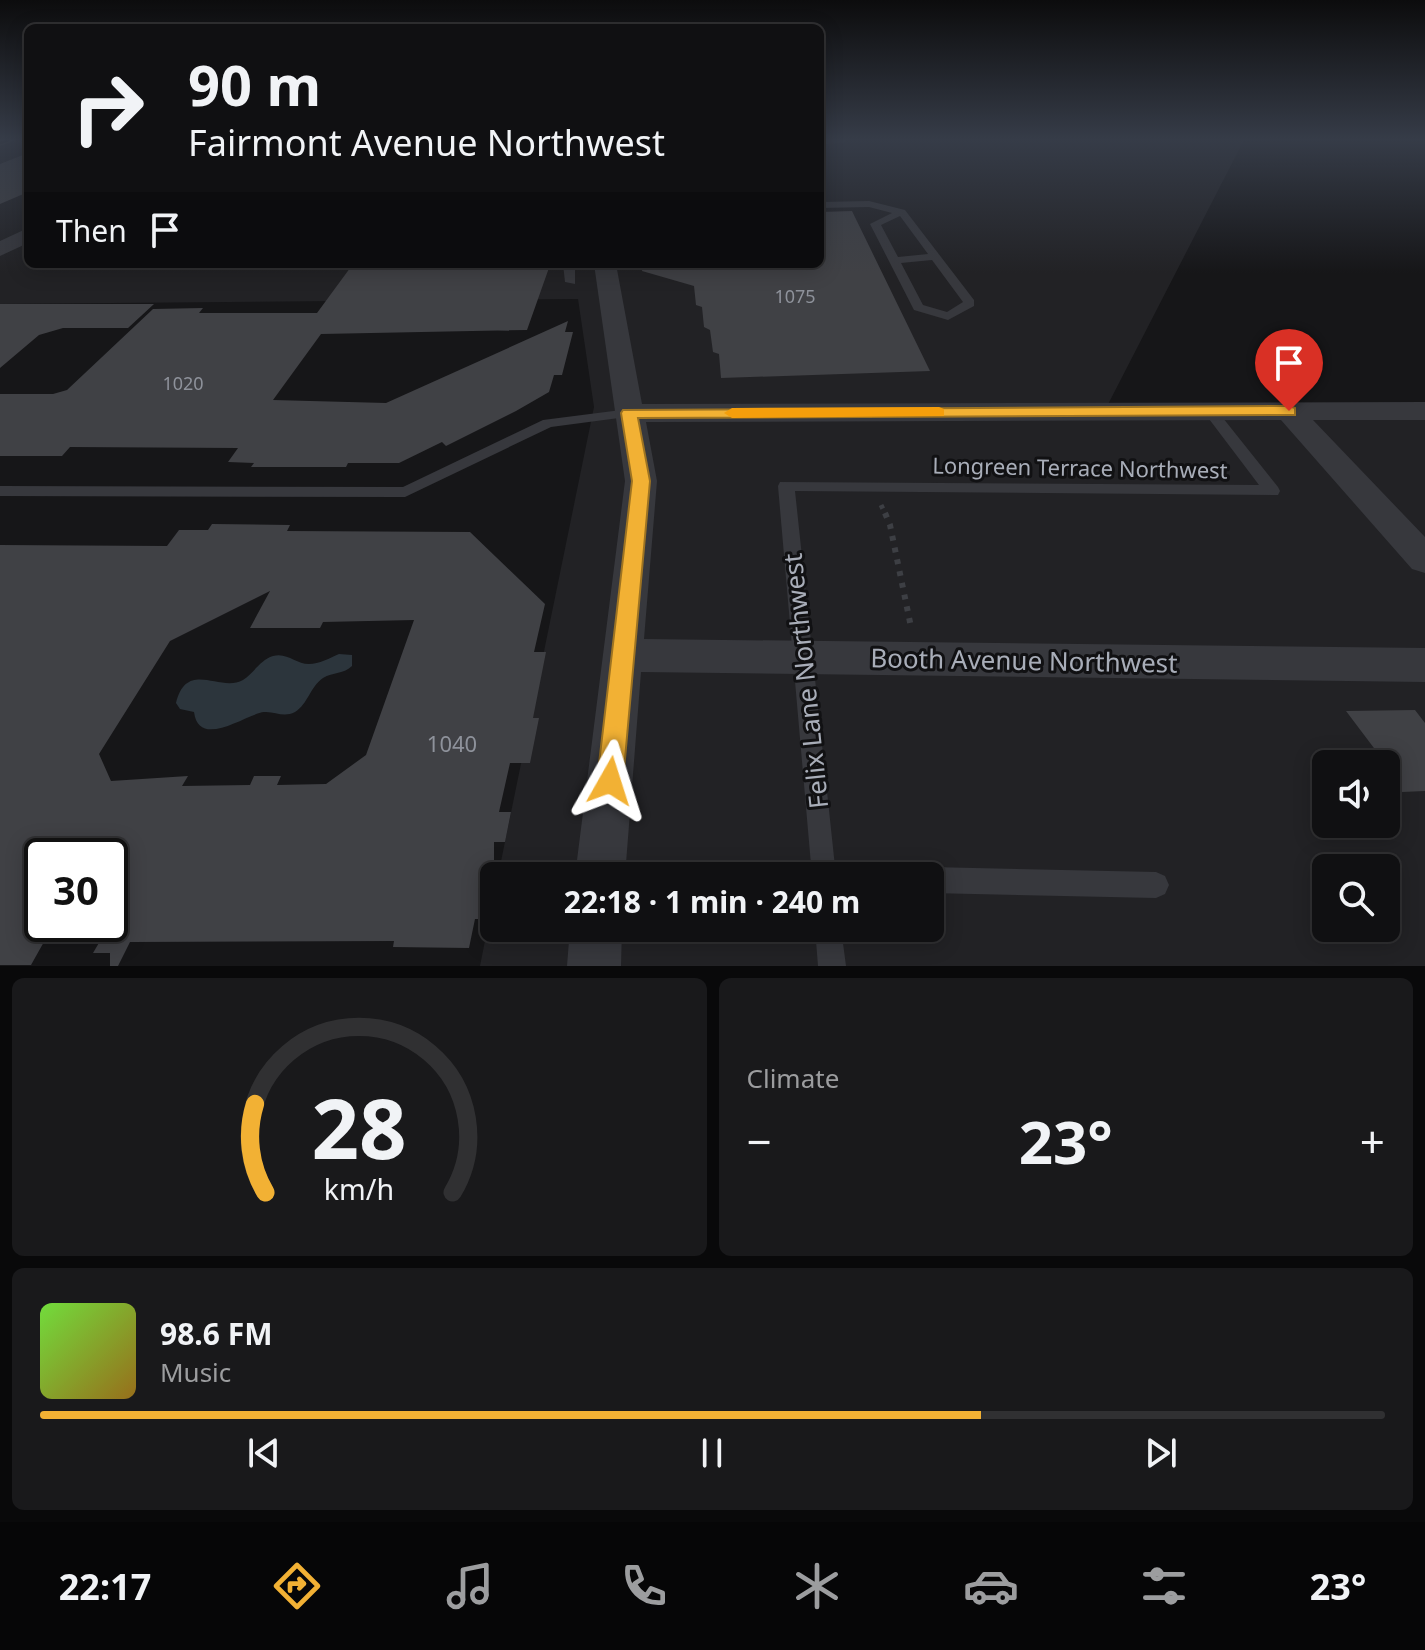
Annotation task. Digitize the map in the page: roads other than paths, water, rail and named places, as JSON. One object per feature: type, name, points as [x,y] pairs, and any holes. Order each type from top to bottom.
[{"type":"street","points":[[0,250],[24,236]]},
{"type":"street","points":[[601,862],[641,481],[606,268]]},
{"type":"street","points":[[1289,411],[1425,560]]},
{"type":"street","points":[[629,413],[1425,411]]},
{"type":"street","name":"Booth Avenue Northwest","points":[[623,655],[1425,665]]},
{"type":"street","points":[[594,966],[595,942]]},
{"type":"lane","points":[[824,205],[869,204],[902,212],[970,303],[948,316],[918,307],[875,224],[902,212]]},
{"type":"lane","points":[[894,261],[935,256]]},
{"type":"lane","points":[[569,268],[571,282]]},
{"type":"lane","name":"Longreen Terrace Northwest","points":[[786,486],[1272,491],[1210,411]]},
{"type":"lane","points":[[0,491],[405,492],[548,423],[629,413]]},
{"type":"lane","name":"Felix Lane Northwest","points":[[786,486],[823,862]]},
{"type":"lane","points":[[944,880],[1156,885]]},
{"type":"lane","points":[[829,942],[832,966]]}]
